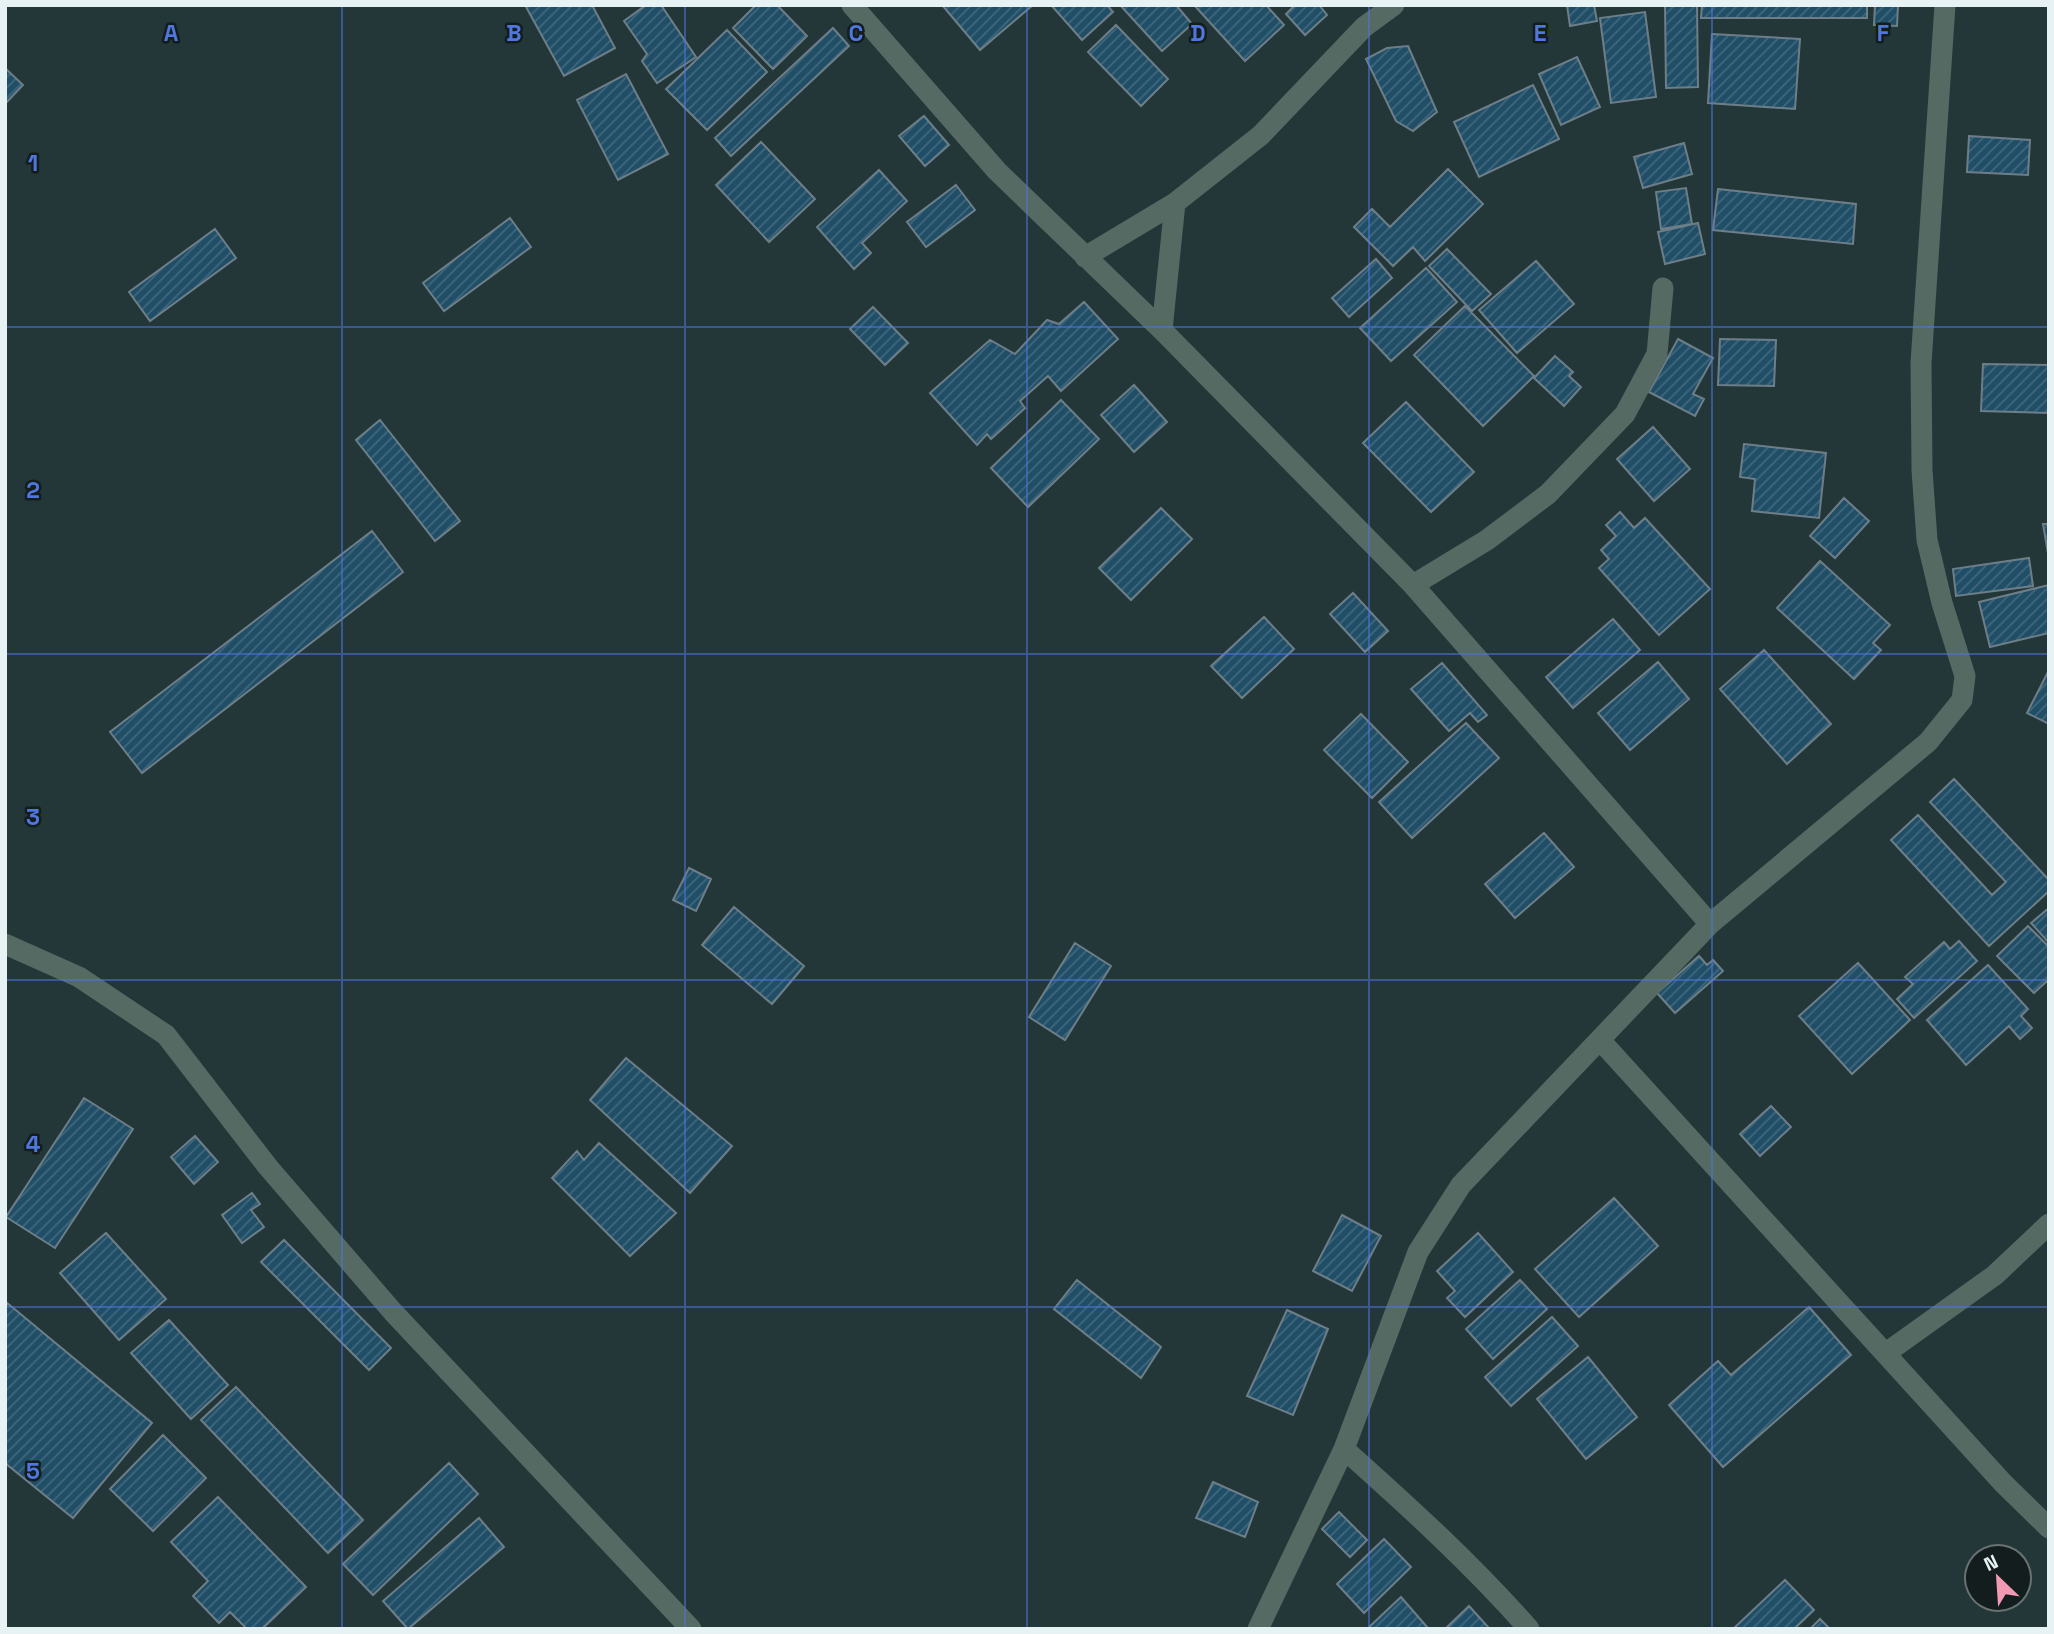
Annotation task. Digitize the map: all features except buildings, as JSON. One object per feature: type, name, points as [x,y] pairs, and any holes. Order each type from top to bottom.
[{"type":"street","points":[[852,5],[998,171],[1162,330],[1413,585],[1710,924]]},
{"type":"street","points":[[1085,257],[1175,203],[1261,135],[1364,27],[1394,5]]},
{"type":"street","points":[[1258,1629],[1344,1449],[1418,1252],[1461,1185],[1710,924],[1928,742],[1962,700],[1965,676],[1942,603],[1927,540],[1922,470],[1921,363],[1945,5]]},
{"type":"street","points":[[1162,330],[1175,203]]},
{"type":"street","points":[[1413,585],[1487,540],[1548,494],[1625,414],[1657,354],[1663,288]]},
{"type":"street","points":[[5,944],[79,977],[166,1035],[268,1167],[393,1312],[691,1629]]},
{"type":"street","points":[[1600,1040],[2003,1483],[2049,1528]]},
{"type":"street","points":[[1886,1353],[1995,1275],[2049,1224]]},
{"type":"street","points":[[1344,1449],[1435,1530],[1490,1584],[1529,1629]]}]
